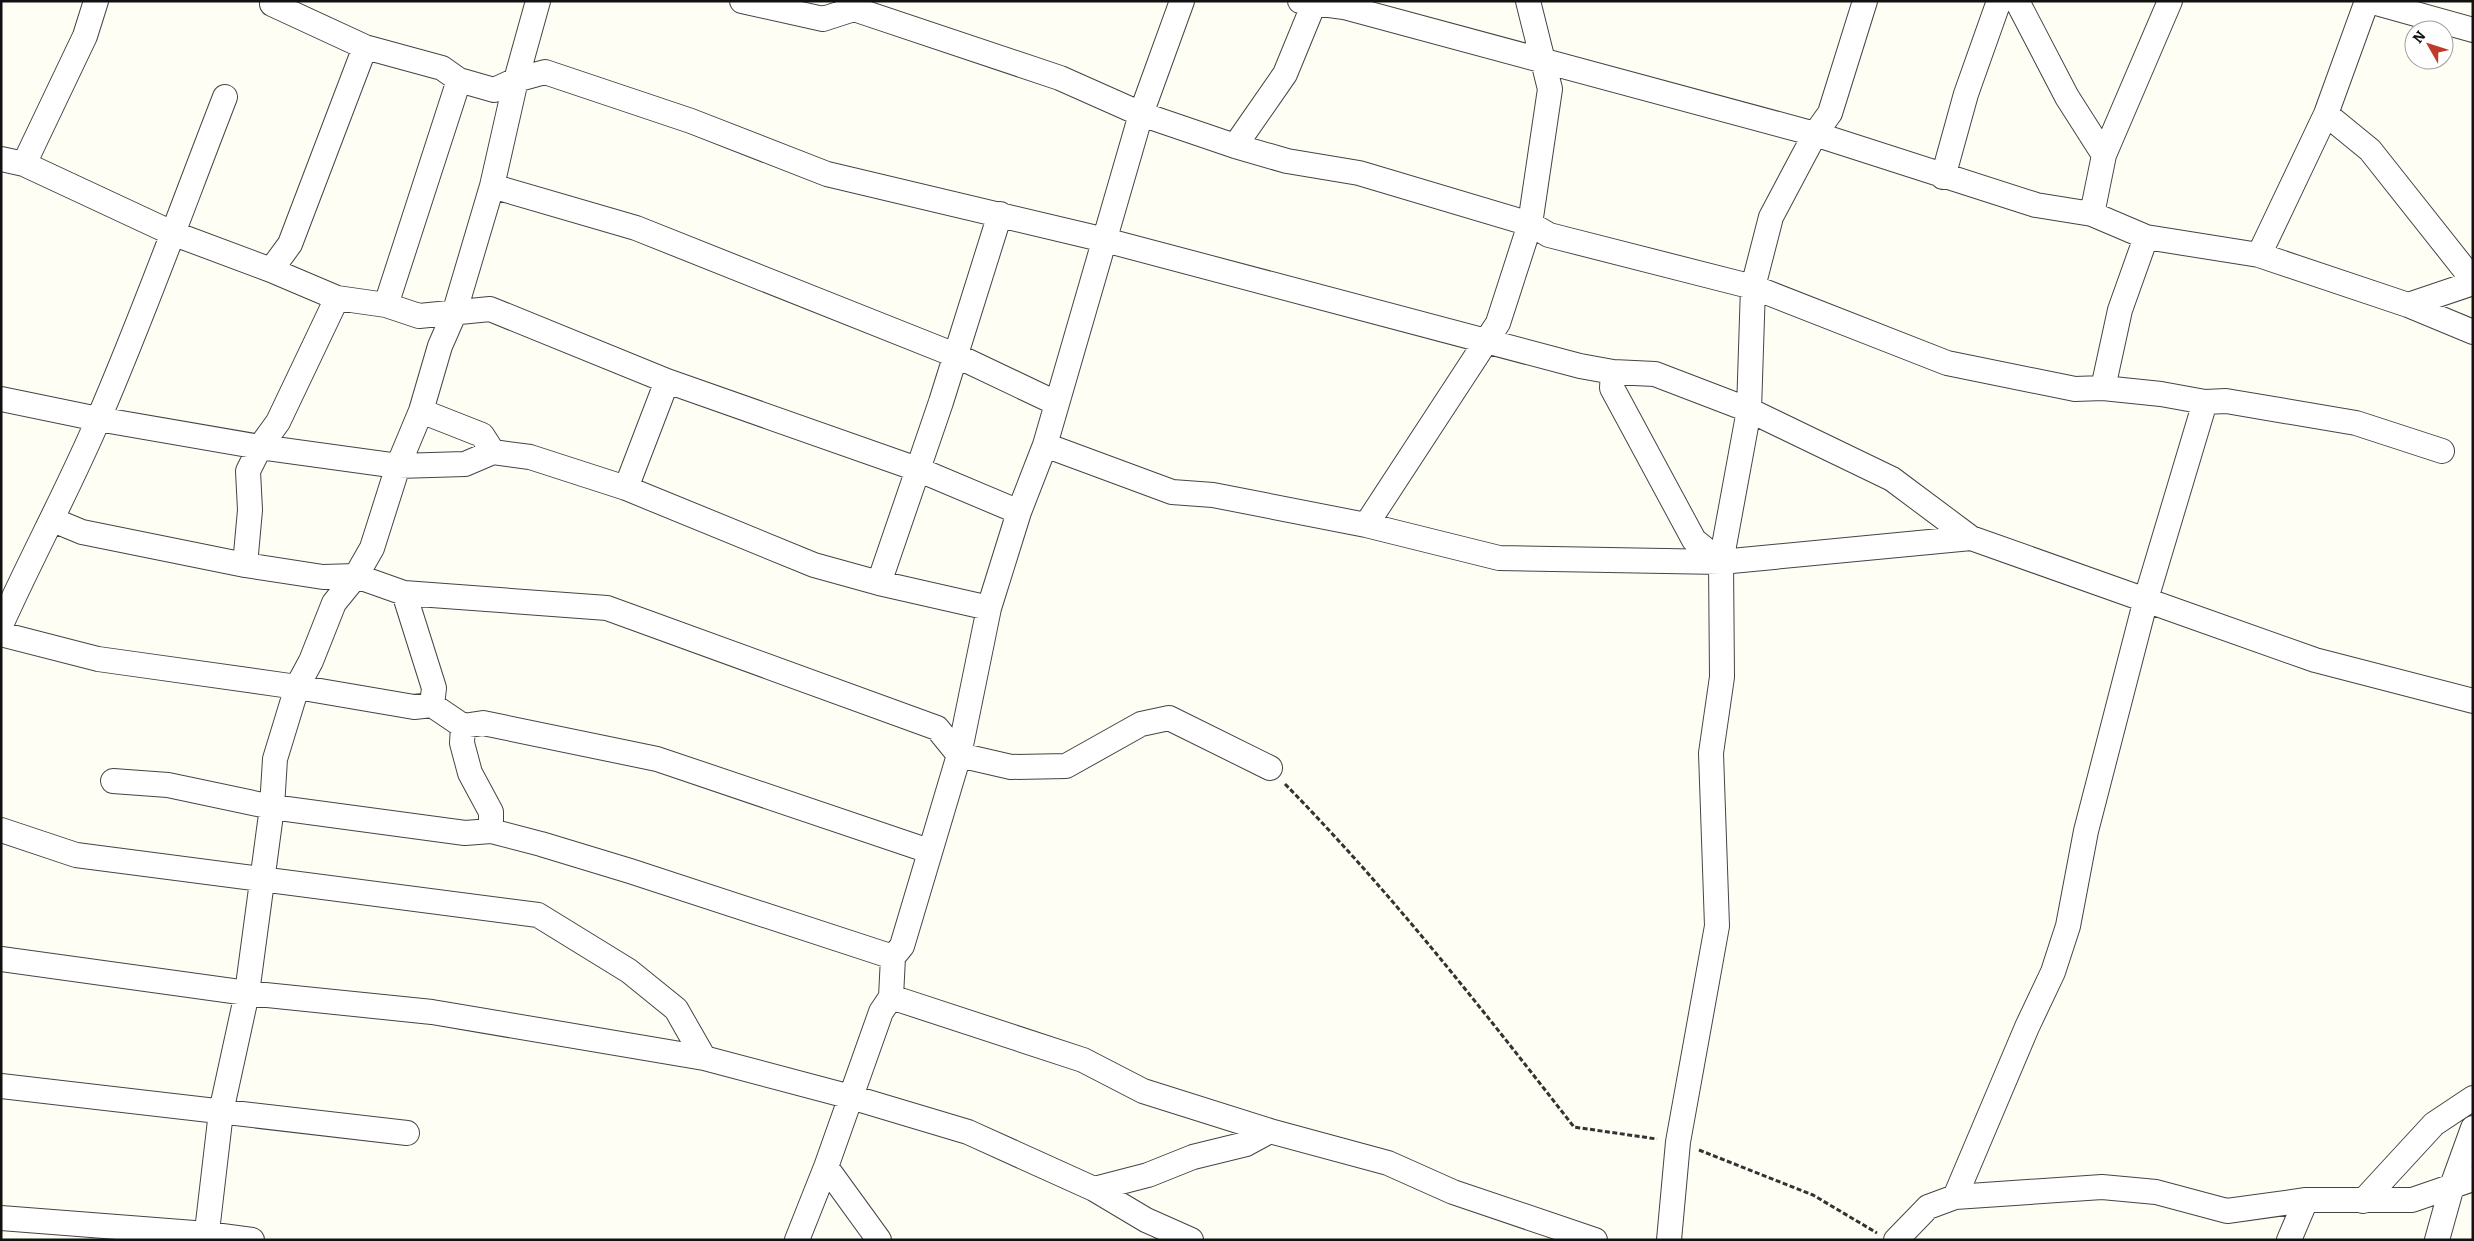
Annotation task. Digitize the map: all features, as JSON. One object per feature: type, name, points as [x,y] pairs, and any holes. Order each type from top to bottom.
[{"type":"street","points":[[24,164],[85,36],[96,1]]},
{"type":"street","points":[[273,1],[272,4],[365,47],[442,68],[459,80],[494,90],[516,80],[545,72],[690,121],[827,174],[1105,240],[1485,342],[1613,372],[1655,374],[1749,410],[1892,479],[1971,538],[2315,660],[2473,702]]},
{"type":"street","points":[[206,1237],[221,1112],[247,993],[272,807],[275,759],[298,687],[311,661],[334,603],[356,576],[372,548],[398,466],[421,411],[440,346],[454,314],[492,186],[516,80],[538,1]]},
{"type":"street","points":[[742,1],[823,19],[850,5],[1060,78],[1141,114],[1235,146],[1287,161],[1359,173],[1530,224],[1549,235],[1753,287],[1947,363],[2075,389],[2103,388],[2161,394],[2205,402],[2226,401],[2356,423],[2442,452]]},
{"type":"street","points":[[797,1240],[826,1166],[881,1012],[891,996],[894,957],[902,946],[959,755],[989,608],[1019,512],[1044,445],[1141,114],[1182,1]]},
{"type":"street","points":[[1366,526],[1498,323],[1530,224],[1550,90],[1528,1]]},
{"type":"street","points":[[1669,1240],[1678,1142],[1717,926],[1710,753],[1722,677],[1722,562],[1749,410],[1753,287],[1771,217],[1815,134],[1830,113],[1865,1]]},
{"type":"street","points":[[1943,177],[1966,94],[1999,1]]},
{"type":"street","points":[[2017,1],[2067,97],[2104,154]]},
{"type":"street","points":[[2092,214],[2104,154],[2170,1]]},
{"type":"street","points":[[2260,255],[2326,114],[2368,1],[2473,30]]},
{"type":"street","points":[[1235,146],[1285,74],[1310,2],[1344,7],[1815,134],[1943,177],[2036,205],[2092,214],[2146,237],[2260,255],[2408,305],[2473,332]]},
{"type":"street","points":[[271,270],[290,244],[365,47]]},
{"type":"street","points":[[386,305],[459,80]]},
{"type":"street","points":[[1,625],[33,556],[53,520],[98,419],[225,97]]},
{"type":"street","points":[[2326,114],[2370,150],[2473,282],[2408,305]]},
{"type":"street","points":[[1,159],[24,164],[172,233],[271,270],[337,298],[386,305],[419,316],[490,309],[667,381],[917,469],[1019,512]]},
{"type":"street","points":[[492,186],[636,228],[955,355],[1056,403]]},
{"type":"street","points":[[879,583],[941,402],[1000,214]]},
{"type":"street","points":[[2103,388],[2120,310],[2146,237]]},
{"type":"street","points":[[245,565],[250,510],[248,471],[260,447],[278,422],[337,298]]},
{"type":"street","points":[[1613,372],[1612,388],[1694,540],[1722,562]]},
{"type":"street","points":[[626,488],[667,381]]},
{"type":"street","points":[[1,399],[98,419],[260,447],[398,466],[465,464],[493,452],[530,457],[626,488],[814,565],[879,583],[989,608]]},
{"type":"street","points":[[1955,1197],[2027,1026],[2053,972],[2068,926],[2086,830],[2146,599],[2205,402]]},
{"type":"street","points":[[421,411],[482,435],[493,452]]},
{"type":"street","points":[[1044,445],[1172,492],[1213,495],[1366,526],[1499,558],[1722,562],[1971,538]]},
{"type":"street","points":[[53,520],[82,532],[245,565],[323,578],[356,576],[404,593],[607,608],[937,728],[959,755],[1011,767],[1066,766],[1141,724],[1169,718],[1270,768]]},
{"type":"street","points":[[404,593],[434,688],[432,705]]},
{"type":"street","points":[[1,634],[98,659],[298,687],[414,707],[432,705],[463,726],[483,723],[657,759],[929,851]]},
{"type":"street","points":[[463,726],[462,744],[470,773],[491,812],[492,831]]},
{"type":"street","points":[[112,782],[168,785],[272,807],[465,833],[492,831],[630,871],[894,957]]},
{"type":"street","points":[[1,830],[76,855],[263,877],[538,915],[629,971],[676,1009],[704,1058]]},
{"type":"street","points":[[1,959],[247,993],[432,1012],[704,1058],[851,1097],[968,1132],[1094,1189],[1146,1220],[1190,1240]]},
{"type":"street","points":[[891,996],[1083,1060],[1143,1091],[1270,1131],[1388,1162],[1453,1192],[1595,1240]]},
{"type":"street","points":[[1,1086],[407,1132]]},
{"type":"street","points":[[2363,1201],[2434,1124],[2473,1098]]},
{"type":"street","points":[[2437,1240],[2462,1183],[2473,1128]]},
{"type":"street","points":[[1094,1189],[1148,1175],[1193,1157],[1246,1144],[1270,1131]]},
{"type":"street","points":[[826,1166],[879,1240]]},
{"type":"street","points":[[1888,1237],[1928,1208],[1955,1197],[2102,1187],[2156,1192],[2227,1211],[2306,1200],[2412,1200],[2462,1183]]},
{"type":"street","points":[[2289,1240],[2306,1200]]},
{"type":"street","points":[[1,1218],[252,1240]]},
{"type":"path","points":[[1270,768],[1381,887],[1468,991],[1574,1128],[1678,1142],[1813,1195],[1888,1237]]}]
